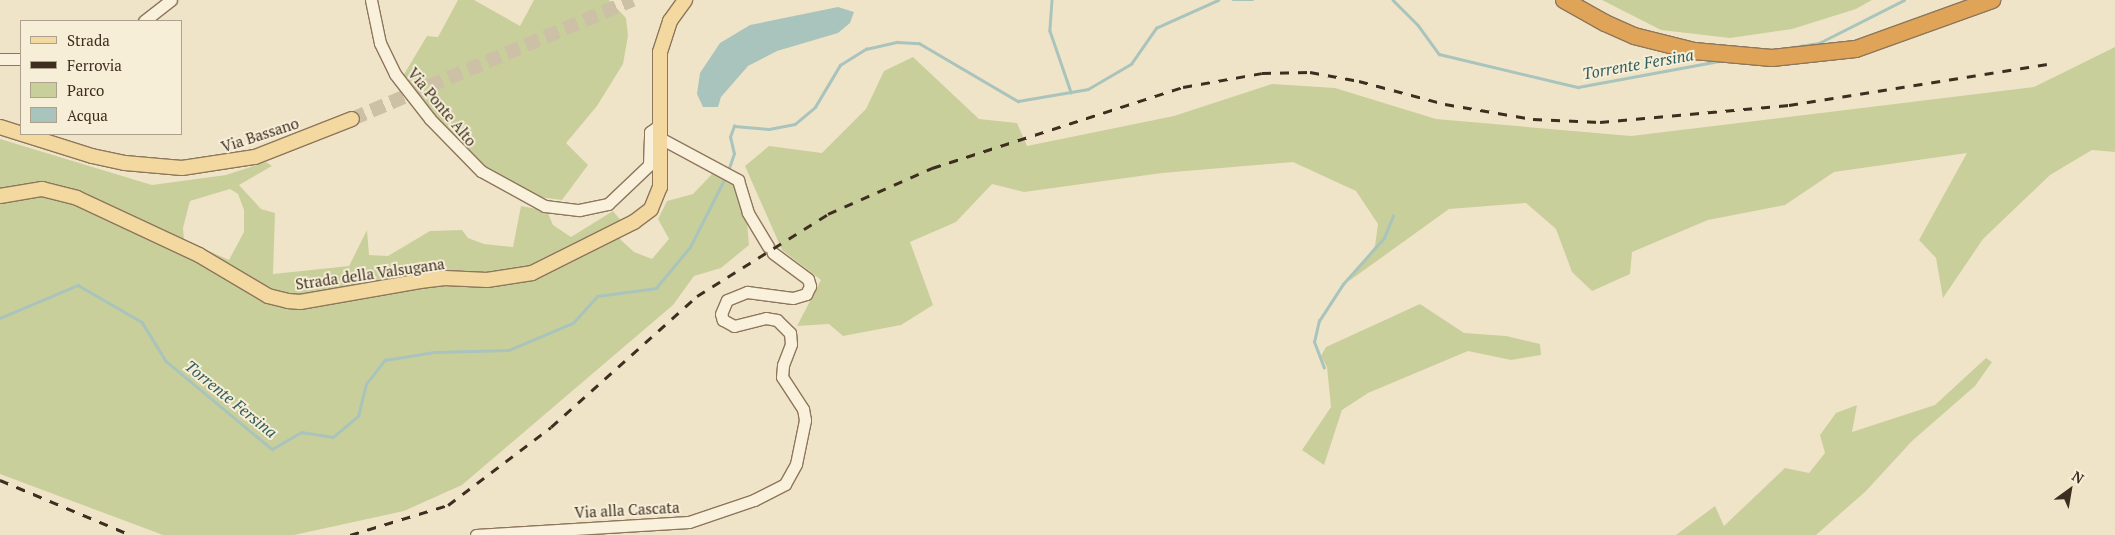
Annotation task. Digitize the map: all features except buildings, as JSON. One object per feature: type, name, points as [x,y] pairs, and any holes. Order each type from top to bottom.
[{"type":"highway","points":[[1564,0],[1605,24],[1634,36],[1694,51],[1772,58],[1856,49],[1992,0]]},
{"type":"main road","name":"Strada della Valsugana","points":[[0,196],[42,189],[77,198],[207,259],[268,296],[300,302],[420,280],[516,277],[547,268],[634,222],[651,209],[660,187],[660,52],[670,21],[686,0]]},
{"type":"main road","name":"Via Bassano","points":[[26,135],[100,158],[182,168],[255,157],[352,118]]},
{"type":"main road","name":"Via Bassano","points":[[0,127],[20,133]]},
{"type":"street","points":[[145,20],[172,0]]},
{"type":"street","name":"Via Ponte Alto","points":[[371,0],[380,43],[395,74],[450,142],[476,166],[545,206],[579,210],[608,204],[649,165],[650,132],[660,132]]},
{"type":"street","points":[[0,59],[20,59]]},
{"type":"street","name":"Via alla Cascata","points":[[476,535],[689,522],[754,500],[785,484],[796,464],[805,420],[803,409],[782,377],[783,365],[792,344],[790,333],[776,320],[766,318],[734,326],[721,314],[727,300],[747,292],[793,298],[806,294],[810,286],[808,279],[768,245],[748,213],[740,184],[734,176],[710,164],[660,132]]},
{"type":"green space","points":[[458,0],[474,0],[520,26],[534,0],[609,0],[626,18],[628,36],[623,64],[597,106],[566,143],[588,165],[562,200],[539,197],[486,169],[463,152],[403,76],[427,36],[438,37]]},
{"type":"green space","points":[[1602,0],[1872,0],[1856,9],[1792,29],[1730,38],[1661,30]]},
{"type":"green space","points":[[2115,47],[2115,152],[2092,150],[2050,175],[1983,239],[1943,298],[1936,258],[1919,240],[1967,153],[1834,172],[1785,205],[1708,220],[1632,252],[1630,274],[1592,291],[1572,272],[1556,229],[1526,203],[1449,209],[1349,281],[1375,246],[1378,224],[1356,191],[1293,162],[1162,173],[1024,192],[992,184],[956,222],[910,242],[933,305],[901,325],[843,336],[829,324],[797,326],[821,280],[782,250],[745,166],[769,146],[822,153],[866,109],[884,71],[913,57],[979,119],[1017,123],[1027,146],[1174,116],[1272,84],[1335,88],[1436,119],[1631,136],[2034,87]]},
{"type":"green space","points":[[0,139],[152,185],[226,175],[266,162],[272,166],[239,185],[261,209],[275,213],[273,274],[349,266],[367,230],[369,255],[388,256],[430,231],[462,230],[468,238],[484,244],[513,247],[521,206],[547,211],[553,225],[571,237],[613,211],[623,223],[610,225],[621,240],[634,252],[652,259],[669,239],[658,219],[667,201],[693,194],[715,171],[736,181],[747,221],[749,245],[721,268],[694,276],[673,305],[462,485],[404,511],[294,535],[163,535],[0,474]],"holes":[[[230,189],[238,194],[244,210],[244,232],[229,260],[184,240],[183,228],[190,201]]]},
{"type":"green space","points":[[1420,304],[1464,333],[1506,336],[1540,344],[1541,355],[1511,360],[1468,351],[1368,393],[1342,410],[1324,465],[1302,450],[1331,407],[1327,367],[1321,356],[1326,347]]},
{"type":"green space","points":[[1986,358],[1992,362],[1975,386],[1912,441],[1866,491],[1816,535],[1676,535],[1715,506],[1724,526],[1785,468],[1809,473],[1825,453],[1820,435],[1836,413],[1857,405],[1852,432],[1935,405]]},
{"type":"water","points":[[838,7],[854,12],[850,23],[838,33],[777,51],[748,66],[721,97],[718,107],[703,107],[697,94],[700,73],[720,43],[750,25]]},
{"type":"waterway","points":[[1052,0],[1050,31],[1071,92]]},
{"type":"waterway","name":"Torrente Fersina","points":[[728,171],[734,154],[730,137],[734,126],[769,129],[795,124],[815,107],[840,65],[866,49],[897,42],[919,43],[1018,101],[1088,89],[1131,64],[1156,28],[1218,0]]},
{"type":"waterway","name":"Torrente Fersina","points":[[1233,0],[1253,0]]},
{"type":"waterway","name":"Torrente Fersina","points":[[1393,0],[1418,25],[1439,54],[1578,87],[1719,61]]},
{"type":"waterway","name":"Torrente Fersina","points":[[1788,48],[1819,43],[1904,0]]},
{"type":"waterway","name":"Torrente Fersina","points":[[0,318],[78,285],[142,322],[166,361],[272,449],[301,432],[333,437],[358,416],[366,384],[385,360],[435,352],[509,350],[573,323],[597,296],[656,288],[690,247],[725,178]]},
{"type":"waterway","points":[[1324,368],[1314,342],[1319,321],[1343,284],[1384,238],[1393,216]]},
{"type":"tunnel","points":[[352,119],[633,0]]},
{"type":"railway","points":[[350,535],[448,505],[551,427],[697,296],[828,214],[932,168],[1183,87],[1262,73],[1310,72],[1359,81],[1445,104],[1533,119],[1600,122],[1789,105],[2054,63]]},
{"type":"railway","points":[[0,480],[131,535]]}]
